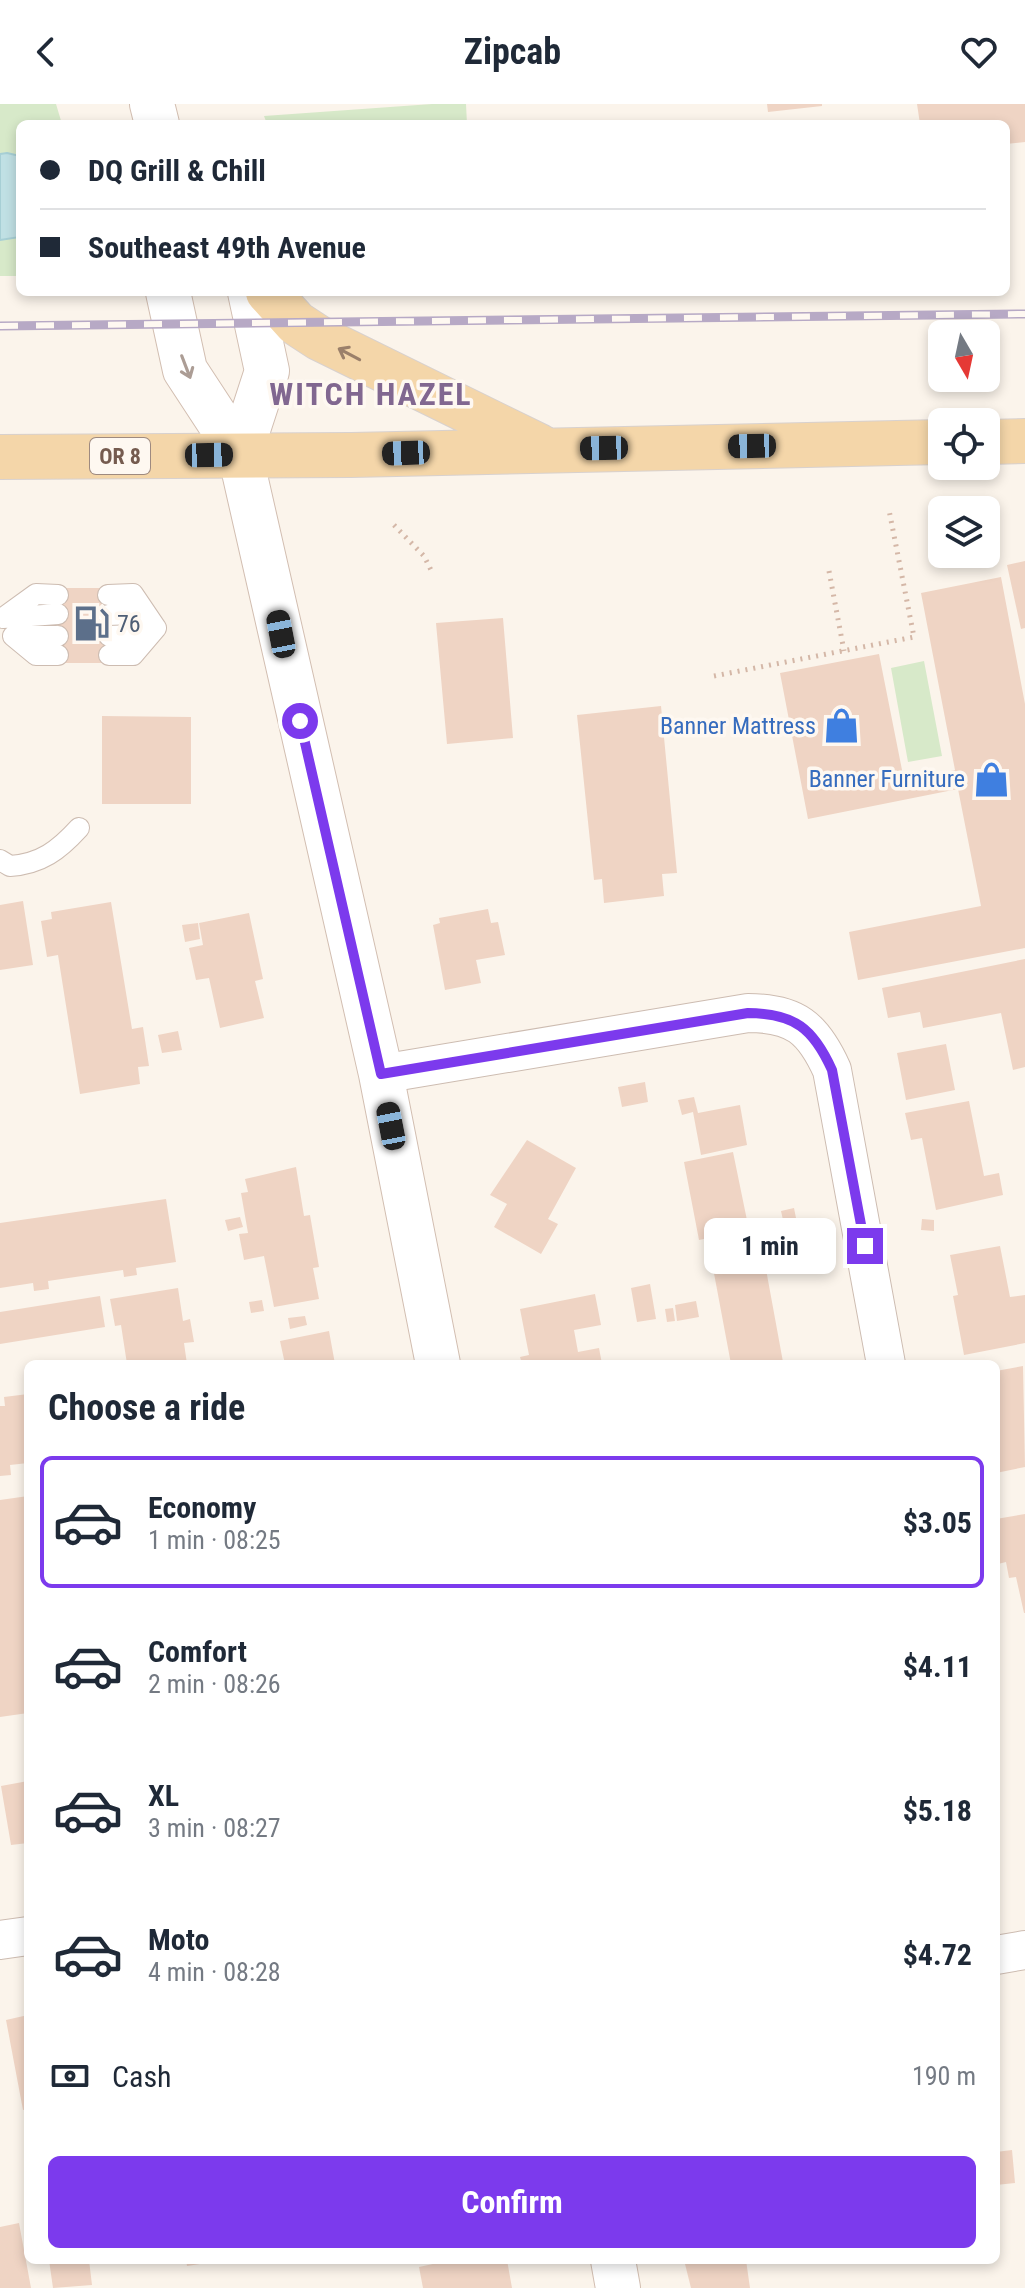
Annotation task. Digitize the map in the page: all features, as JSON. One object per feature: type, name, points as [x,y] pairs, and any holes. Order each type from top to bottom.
[{"type":"main road","points":[[169,296],[185,370],[240,454],[381,1074],[437,1360]]},
{"type":"main road","points":[[240,454],[267,371],[251,296]]},
{"type":"main road","points":[[272,296],[296,323],[319,338],[545,449]]},
{"type":"main road","points":[[1000,442],[1025,441]]},
{"type":"main road","name":"OR 8","points":[[0,457],[928,442]]},
{"type":"main road","points":[[614,2264],[618,2288]]},
{"type":"street","points":[[381,1074],[748,1013],[774,1013],[803,1025],[821,1046],[832,1070],[885,1360]]},
{"type":"street","points":[[0,1940],[24,1937]]},
{"type":"street","points":[[1000,1954],[1025,1950]]},
{"type":"lane","points":[[108,605],[133,594],[156,628],[133,655],[109,646]]},
{"type":"lane","points":[[0,860],[10,866],[41,859],[59,851],[79,828]]},
{"type":"path","points":[[714,676],[914,637],[889,510]]},
{"type":"path","points":[[394,525],[424,556],[432,572]]},
{"type":"path","points":[[829,571],[844,651]]},
{"type":"green space","points":[[0,104],[56,104],[61,120],[16,120],[16,276],[0,276]]},
{"type":"green space","points":[[466,104],[467,120],[266,120],[264,116]]},
{"type":"green space","points":[[924,661],[942,756],[908,762],[891,668]]},
{"type":"water","points":[[0,154],[16,155],[16,238],[0,240]]},
{"type":"building","points":[[767,104],[822,104],[822,106],[768,112]]},
{"type":"building","points":[[917,104],[1025,104],[1025,142],[1010,144],[1010,120],[919,120]]},
{"type":"building","points":[[1025,561],[1025,628],[1021,629],[1007,565]]},
{"type":"building","name":"Banner Furniture","points":[[1001,577],[1025,704],[1025,948],[858,980],[849,932],[981,906],[958,789],[808,819],[780,673],[879,654],[904,780],[955,770],[921,593]]},
{"type":"building","points":[[57,588],[108,588],[109,663],[59,663]]},
{"type":"building","points":[[503,618],[513,738],[447,744],[436,623]]},
{"type":"building","points":[[661,706],[677,873],[662,874],[664,896],[604,903],[602,879],[594,880],[577,715]]},
{"type":"building","points":[[102,716],[191,717],[191,804],[102,804]]},
{"type":"building","points":[[23,901],[33,965],[0,970],[0,905]]},
{"type":"building","points":[[111,902],[132,1029],[143,1027],[149,1066],[138,1067],[140,1084],[80,1094],[58,955],[47,957],[41,921],[52,919],[51,912]]},
{"type":"building","points":[[488,909],[491,923],[498,922],[505,955],[476,960],[481,983],[445,990],[433,925],[440,923],[439,918]]},
{"type":"building","points":[[249,913],[263,979],[255,981],[264,1018],[220,1028],[209,978],[196,980],[189,948],[203,945],[199,923]]},
{"type":"building","points":[[198,923],[200,939],[185,942],[182,925]]},
{"type":"building","points":[[1025,959],[1025,1067],[1013,1070],[1001,1013],[923,1028],[920,1012],[888,1018],[882,988]]},
{"type":"building","points":[[178,1031],[182,1050],[162,1053],[158,1035]]},
{"type":"building","points":[[946,1044],[955,1090],[906,1100],[897,1053]]},
{"type":"building","points":[[645,1082],[648,1102],[622,1107],[618,1087]]},
{"type":"building","points":[[694,1097],[698,1113],[740,1105],[747,1145],[701,1155],[693,1112],[682,1115],[678,1100]]},
{"type":"building","points":[[969,1101],[984,1176],[999,1173],[1003,1195],[936,1210],[922,1138],[911,1140],[905,1113]]},
{"type":"building","points":[[527,1140],[576,1168],[548,1219],[558,1224],[541,1254],[494,1227],[507,1204],[490,1195]]},
{"type":"building","points":[[733,1152],[749,1230],[699,1240],[684,1162]]},
{"type":"building","points":[[296,1167],[304,1216],[310,1215],[319,1267],[313,1268],[319,1299],[274,1307],[264,1256],[244,1260],[239,1234],[248,1233],[241,1193],[248,1192],[245,1179]]},
{"type":"building","points":[[166,1199],[176,1262],[136,1268],[137,1275],[124,1277],[123,1270],[48,1281],[49,1289],[34,1291],[33,1283],[0,1288],[0,1223]]},
{"type":"building","points":[[794,1208],[796,1218],[783,1220],[781,1211]]},
{"type":"building","points":[[240,1217],[243,1227],[228,1231],[225,1220]]},
{"type":"building","points":[[922,1219],[934,1220],[934,1231],[921,1230]]},
{"type":"building","points":[[761,1242],[783,1360],[730,1360],[710,1252]]},
{"type":"building","points":[[1000,1246],[1010,1297],[1025,1295],[1025,1343],[964,1355],[953,1296],[958,1295],[950,1255]]},
{"type":"building","points":[[650,1284],[656,1319],[637,1322],[631,1288]]},
{"type":"building","points":[[178,1288],[183,1321],[190,1319],[194,1342],[184,1343],[186,1360],[126,1360],[121,1325],[115,1326],[110,1299]]},
{"type":"building","points":[[595,1294],[601,1325],[574,1330],[578,1352],[599,1348],[601,1360],[521,1360],[520,1357],[529,1355],[520,1309]]},
{"type":"building","points":[[100,1296],[105,1327],[0,1344],[0,1312]]},
{"type":"building","points":[[262,1300],[264,1311],[251,1313],[249,1302]]},
{"type":"building","points":[[696,1301],[699,1317],[677,1321],[675,1305]]},
{"type":"building","points":[[673,1308],[675,1321],[667,1322],[665,1309]]},
{"type":"building","points":[[305,1316],[307,1325],[290,1329],[288,1318]]},
{"type":"building","points":[[329,1331],[334,1360],[284,1360],[280,1341]]},
{"type":"building","points":[[1023,1366],[1025,1467],[1000,1472],[1000,1370]]},
{"type":"building","points":[[24,1394],[24,1463],[10,1465],[11,1475],[0,1476],[0,1406],[5,1406],[4,1397]]},
{"type":"building","points":[[24,1497],[24,1714],[0,1717],[0,1500]]},
{"type":"building","points":[[1025,1514],[1025,1613],[1016,1577],[1009,1578],[1006,1562],[1000,1564],[1000,1518]]},
{"type":"building","points":[[24,1782],[24,1843],[11,1845],[1,1786]]},
{"type":"building","points":[[24,2016],[23,2110],[6,2020]]},
{"type":"building","points":[[1012,2150],[1015,2183],[1000,2185],[1000,2152]]},
{"type":"building","points":[[19,2223],[24,2264],[27,2264],[31,2288],[0,2288],[0,2227]]},
{"type":"building","points":[[50,2264],[89,2264],[92,2285],[53,2288]]},
{"type":"building","points":[[433,2264],[508,2264],[512,2288],[423,2288],[419,2267]]},
{"type":"building","points":[[685,2264],[747,2264],[750,2288],[691,2288]]},
{"type":"railway","points":[[0,326],[1025,314]]},
{"type":"place","name":"76","points":[[91,624]]},
{"type":"place","name":"Banner Mattress","points":[[842,726]]},
{"type":"place","name":"Banner Furniture","points":[[991,779]]},
{"type":"district","name":"WITCH HAZEL","points":[[371,394]]},
{"type":"route","points":[[300,721],[381,1074],[748,1013],[774,1013],[803,1025],[821,1046],[832,1070],[865,1246]]}]
